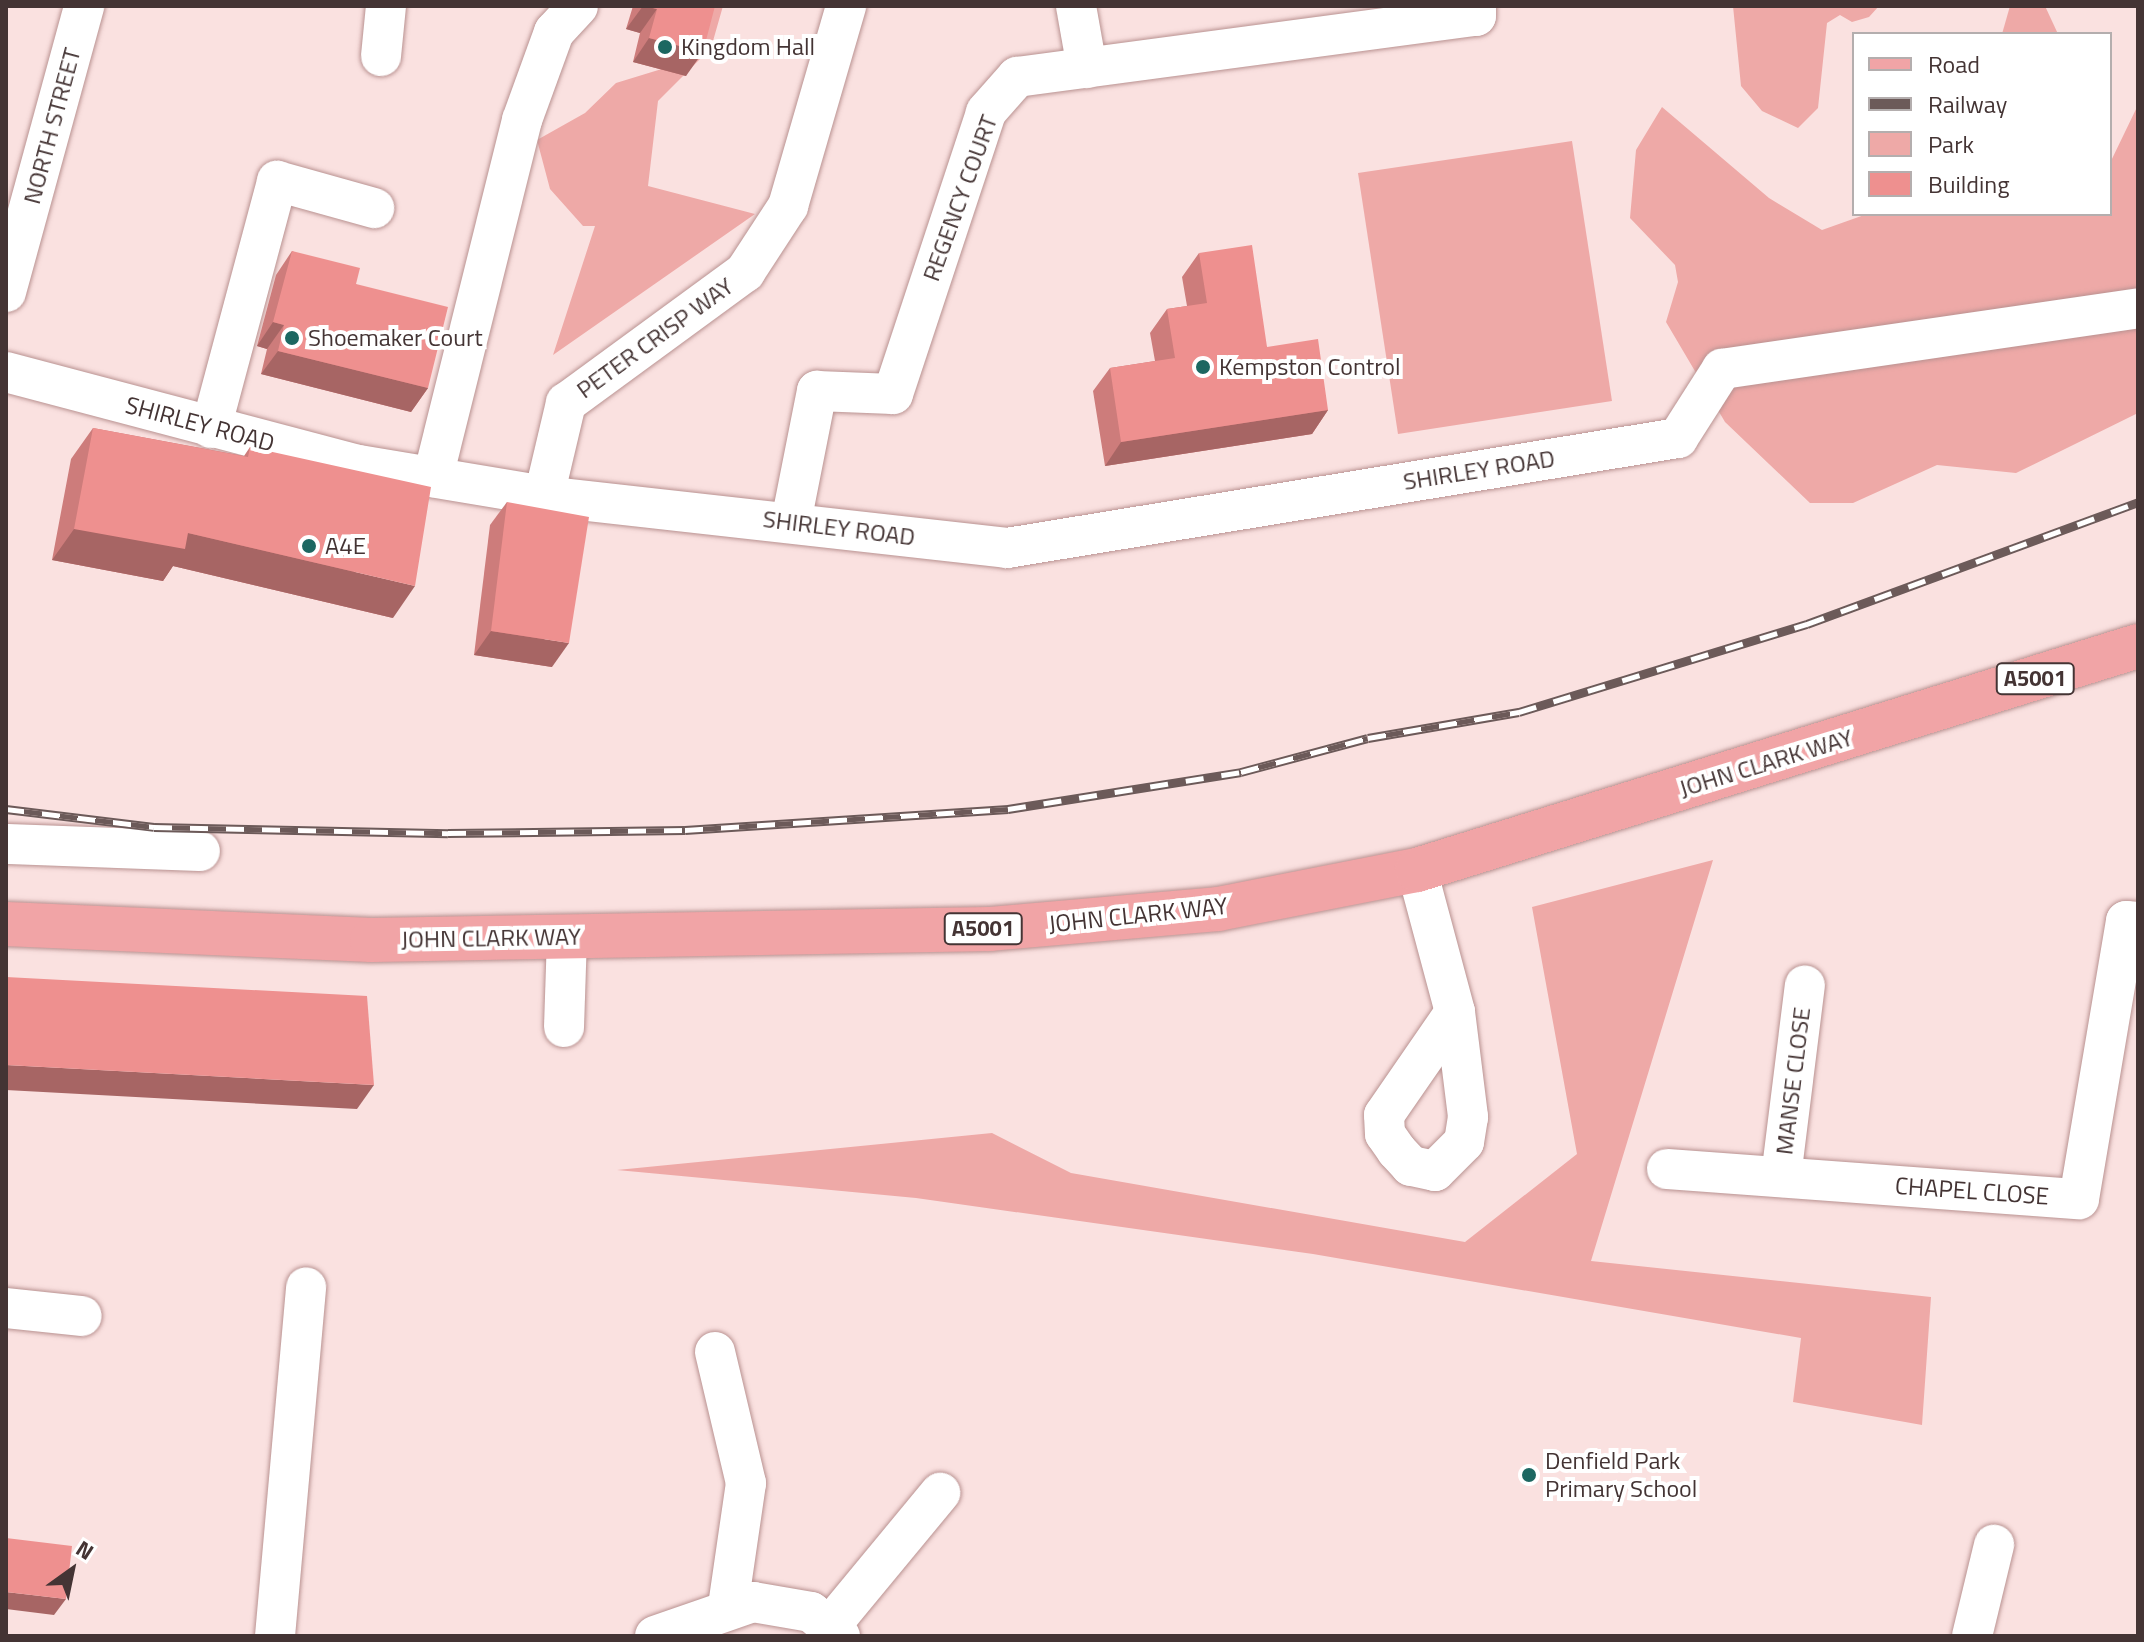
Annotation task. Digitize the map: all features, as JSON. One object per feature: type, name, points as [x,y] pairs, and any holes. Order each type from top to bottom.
[{"type":"main road","name":"JOHN CLARK WAY","points":[[6,924],[372,940],[990,929],[1218,909],[1417,870],[2138,646]]},
{"type":"street","name":"NORTH STREET","points":[[6,292],[84,6]]},
{"type":"street","points":[[381,56],[386,6]]},
{"type":"street","points":[[433,477],[522,120],[554,32],[578,6]]},
{"type":"street","name":"PETER CRISP WAY","points":[[544,496],[566,403],[745,272],[788,206],[846,6]]},
{"type":"street","points":[[1076,6],[1087,68]]},
{"type":"street","name":"REGENCY COURT","points":[[791,522],[817,391],[893,394],[986,112],[1017,77],[1476,16],[1476,6]]},
{"type":"street","points":[[211,428],[277,181],[374,208]]},
{"type":"street","name":"SHIRLEY ROAD","points":[[6,372],[211,428],[433,477],[544,496],[1007,548],[1678,438],[1722,369],[2138,308]]},
{"type":"street","points":[[6,844],[200,851]]},
{"type":"street","points":[[1417,870],[1455,1012],[1464,1142],[1435,1171],[1411,1166],[1397,1151],[1385,1134],[1384,1115],[1455,1012]]},
{"type":"street","name":"CHAPEL CLOSE","points":[[1667,1169],[2079,1199],[2126,921],[2138,922]]},
{"type":"street","points":[[564,1027],[567,936]]},
{"type":"street","name":"MANSE CLOSE","points":[[1781,1177],[1805,985]]},
{"type":"street","points":[[275,1636],[306,1287]]},
{"type":"street","points":[[6,1308],[82,1316]]},
{"type":"street","points":[[715,1352],[746,1483],[728,1606]]},
{"type":"street","points":[[655,1636],[728,1606],[792,1605],[835,1631],[940,1493]]},
{"type":"street","points":[[1972,1636],[1994,1545]]},
{"type":"green space","points":[[705,6],[723,6],[711,48],[658,101],[648,186],[755,214],[553,355],[595,226],[583,226],[550,189],[537,140],[585,113],[616,83],[678,64]]},
{"type":"green space","points":[[1733,6],[1879,6],[1869,17],[1852,22],[1840,15],[1827,23],[1818,108],[1798,128],[1762,111],[1741,86]]},
{"type":"green space","points":[[2010,6],[2045,6],[2057,32],[2003,32]]},
{"type":"green space","points":[[2138,105],[2138,413],[2016,473],[1937,465],[1853,503],[1810,503],[1725,422],[1666,322],[1678,282],[1675,265],[1630,218],[1636,150],[1662,107],[1769,198],[1822,230],[1861,216],[2112,216],[2112,159]]},
{"type":"green space","points":[[1572,141],[1612,401],[1398,434],[1358,173]]},
{"type":"green space","points":[[1713,860],[1591,1261],[1931,1297],[1922,1425],[1793,1402],[1801,1338],[1313,1254],[916,1198],[617,1170],[992,1133],[1071,1173],[1465,1242],[1577,1154],[1532,907]]},
{"type":"building","points":[[645,6],[715,6],[703,52],[649,38],[657,9]]},
{"type":"building","name":"Kempston Control","points":[[1252,245],[1267,347],[1318,339],[1328,410],[1121,442],[1110,368],[1175,358],[1167,309],[1207,303],[1199,253]]},
{"type":"building","points":[[292,251],[360,268],[356,284],[448,307],[428,388],[278,351],[284,325],[273,322]]},
{"type":"building","points":[[93,428],[248,457],[250,447],[431,487],[415,586],[188,533],[185,549],[74,529]]},
{"type":"building","points":[[507,502],[589,517],[569,643],[491,631]]},
{"type":"building","points":[[6,977],[367,996],[374,1085],[6,1065]]},
{"type":"building","points":[[6,1538],[72,1546],[66,1599],[6,1592]]},
{"type":"railway","points":[[6,809],[154,827],[448,833],[685,830],[1008,809],[1241,772],[1368,738],[1519,712],[1807,624],[2138,502]]},
{"type":"place","name":"Kingdom Hall","points":[[665,47]]},
{"type":"place","name":"Shoemaker Court","points":[[292,338]]},
{"type":"place","name":"Kempston Control","points":[[1203,367]]},
{"type":"place","name":"A4E","points":[[309,546]]},
{"type":"place","name":"Denfield Park Primary School","points":[[1529,1475]]}]
